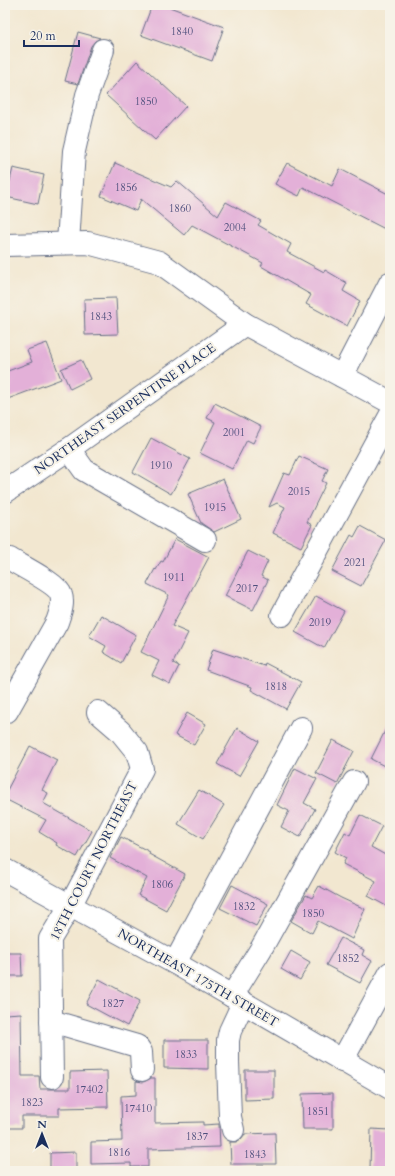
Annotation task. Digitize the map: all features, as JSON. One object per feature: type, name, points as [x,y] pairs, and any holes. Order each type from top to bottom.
[{"type":"street","points":[[68,243],[74,151],[87,95],[103,50]]},
{"type":"street","points":[[5,245],[88,243],[159,262],[244,324],[390,402]]},
{"type":"street","points":[[342,376],[390,282]]},
{"type":"street","name":"NORTHEAST SERPENTINE PLACE","points":[[5,492],[69,449],[244,324]]},
{"type":"street","points":[[282,615],[390,416]]},
{"type":"street","points":[[69,449],[84,470],[205,540]]},
{"type":"street","points":[[5,558],[10,559],[54,586],[61,594],[62,603],[61,612],[57,622],[7,711]]},
{"type":"street","name":"18TH COURT NORTHEAST","points":[[52,1076],[50,939],[70,906],[142,769],[137,752],[120,731],[98,712]]},
{"type":"street","points":[[175,963],[301,728]]},
{"type":"street","points":[[233,1130],[230,1117],[228,1040],[237,1000],[261,949],[354,782]]},
{"type":"street","name":"NORTHEAST 175TH STREET","points":[[5,870],[175,963],[390,1088]]},
{"type":"street","points":[[342,1060],[390,973]]},
{"type":"street","points":[[51,1021],[137,1046],[141,1052],[142,1070]]},
{"type":"building","points":[[152,5],[164,5],[224,27],[212,61],[141,35]]},
{"type":"building","points":[[78,32],[100,38],[91,46],[78,84],[65,81]]},
{"type":"building","points":[[137,61],[186,106],[155,140],[106,95]]},
{"type":"building","points":[[115,163],[171,187],[177,181],[218,216],[226,202],[261,221],[258,225],[291,244],[287,252],[324,272],[325,270],[347,283],[343,291],[360,301],[347,326],[306,304],[311,295],[261,266],[263,263],[192,225],[184,235],[141,199],[136,211],[101,196]]},
{"type":"building","points":[[287,163],[332,186],[340,169],[390,195],[390,220],[385,229],[303,187],[299,196],[275,184]]},
{"type":"building","points":[[13,168],[44,175],[38,204],[6,197]]},
{"type":"building","points":[[116,298],[118,334],[85,335],[84,299]]},
{"type":"building","points":[[47,343],[61,379],[5,400],[5,372],[32,362],[27,350]]},
{"type":"building","points":[[81,360],[90,379],[70,389],[61,369]]},
{"type":"building","points":[[215,403],[261,427],[253,443],[247,440],[232,469],[200,453],[215,422],[207,418]]},
{"type":"building","points":[[151,438],[190,459],[171,494],[133,472]]},
{"type":"building","points":[[299,456],[328,469],[322,481],[326,483],[307,522],[312,525],[301,547],[273,533],[285,507],[277,503],[269,507],[284,473],[290,475]]},
{"type":"building","points":[[223,479],[241,519],[214,532],[201,523],[188,494]]},
{"type":"building","points":[[360,526],[386,540],[361,586],[332,571],[351,535],[354,537]]},
{"type":"building","points":[[175,539],[209,557],[172,626],[188,633],[173,663],[179,666],[170,684],[152,675],[159,661],[141,652],[169,595],[147,584],[155,569],[156,570],[161,561],[163,562]]},
{"type":"building","points":[[248,551],[268,561],[261,576],[268,580],[253,610],[225,596]]},
{"type":"building","points":[[316,596],[344,611],[324,648],[295,632]]},
{"type":"building","points":[[101,615],[136,635],[121,663],[103,652],[106,646],[89,636]]},
{"type":"building","points":[[213,649],[264,666],[265,663],[301,682],[286,709],[251,690],[252,687],[206,670]]},
{"type":"building","points":[[187,713],[206,724],[194,745],[175,735]]},
{"type":"building","points":[[390,721],[390,769],[371,759]]},
{"type":"building","points":[[237,728],[259,741],[239,776],[217,764]]},
{"type":"building","points":[[333,740],[354,751],[337,784],[316,773]]},
{"type":"building","points":[[30,746],[57,760],[42,790],[48,793],[43,803],[92,831],[77,857],[56,845],[57,843],[39,832],[46,820],[5,799],[5,794]]},
{"type":"building","points":[[295,768],[317,779],[304,803],[315,809],[300,837],[281,827],[289,811],[277,805]]},
{"type":"building","points":[[199,790],[224,805],[203,839],[178,824]]},
{"type":"building","points":[[360,815],[382,826],[371,847],[389,857],[390,855],[390,908],[368,896],[376,881],[343,864],[346,858],[335,852],[345,832],[350,835]]},
{"type":"building","points":[[121,837],[150,852],[149,854],[185,874],[166,910],[138,895],[147,878],[110,858]]},
{"type":"building","points":[[232,885],[268,904],[256,926],[220,908]]},
{"type":"building","points":[[319,886],[365,909],[352,939],[318,921],[312,933],[291,921],[306,895],[312,898]]},
{"type":"building","points":[[341,938],[364,950],[362,955],[372,961],[360,983],[326,965]]},
{"type":"building","points":[[291,951],[310,962],[300,980],[281,969]]},
{"type":"building","points":[[5,953],[21,953],[22,976],[5,976]]},
{"type":"building","points":[[99,979],[140,1001],[127,1026],[86,1004]]},
{"type":"building","points":[[21,1013],[22,1076],[39,1076],[40,1089],[70,1089],[70,1072],[107,1071],[108,1107],[59,1108],[59,1116],[22,1116],[22,1128],[5,1128],[5,1014]]},
{"type":"building","points":[[164,1040],[208,1040],[208,1069],[164,1068]]},
{"type":"building","points":[[245,1070],[274,1070],[274,1099],[245,1100]]},
{"type":"building","points":[[151,1078],[155,1078],[155,1123],[203,1122],[203,1125],[219,1124],[220,1147],[148,1149],[148,1167],[131,1167],[131,1163],[91,1164],[91,1142],[122,1141],[121,1096],[136,1095],[136,1081],[143,1082]]},
{"type":"building","points":[[333,1093],[333,1129],[303,1129],[302,1094]]},
{"type":"building","points":[[371,1129],[390,1130],[390,1170],[370,1170]]},
{"type":"building","points":[[275,1133],[276,1164],[231,1164],[230,1142],[236,1142],[245,1134]]},
{"type":"building","points":[[76,1152],[76,1171],[50,1171],[50,1153]]}]
